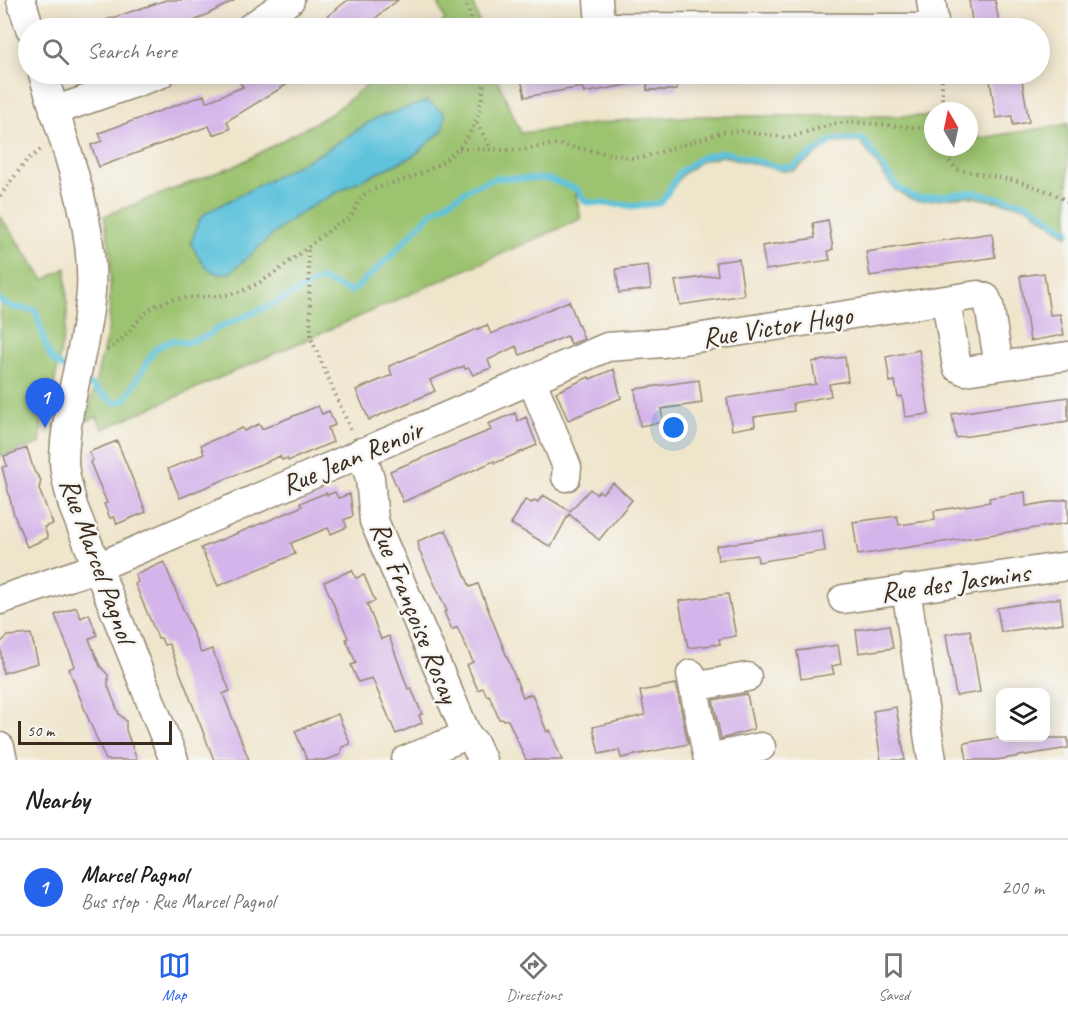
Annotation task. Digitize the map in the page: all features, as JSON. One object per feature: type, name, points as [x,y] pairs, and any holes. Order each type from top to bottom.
[{"type":"street","points":[[21,0],[27,18]]},
{"type":"street","points":[[265,18],[291,0]]},
{"type":"street","points":[[598,0],[600,18]]},
{"type":"street","name":"Rue Marcel Pagnol","points":[[46,84],[87,235],[91,290],[64,464],[73,506],[174,760]]},
{"type":"street","points":[[57,123],[139,84]]},
{"type":"street","name":"Rue Victor Hugo","points":[[607,347],[674,341],[978,295],[986,298],[999,366]]},
{"type":"street","points":[[946,300],[957,367],[965,371],[1068,356]]},
{"type":"street","name":"Rue Jean Renoir","points":[[0,600],[98,567],[607,347]]},
{"type":"street","points":[[532,381],[567,467],[566,477]]},
{"type":"street","name":"Rue Françoise Rosay","points":[[361,453],[370,478],[374,521],[457,746]]},
{"type":"street","name":"Rue des Jasmins","points":[[843,599],[1068,566]]},
{"type":"street","points":[[906,590],[932,760]]},
{"type":"street","points":[[747,676],[693,681],[708,759],[761,747]]},
{"type":"street","name":"Rue Françoise Rosay","points":[[406,760],[457,746],[475,744],[482,760]]},
{"type":"street","points":[[0,747],[3,760]]},
{"type":"path","points":[[465,0],[471,18]]},
{"type":"path","points":[[79,365],[112,347],[147,311],[156,306],[179,297],[226,295],[241,291],[264,279],[291,258],[308,250],[333,227],[349,218],[363,195],[427,171],[459,149],[477,123],[483,84]]},
{"type":"path","points":[[942,84],[942,102]]},
{"type":"path","points":[[459,149],[521,150],[556,144],[633,158],[644,157],[723,132],[740,131],[788,138],[833,124],[852,122],[924,128]]},
{"type":"path","points":[[0,196],[57,123]]},
{"type":"path","points":[[477,123],[491,149]]},
{"type":"path","points":[[946,156],[956,169],[1017,182],[1053,193],[1068,202]]},
{"type":"path","points":[[308,250],[311,338],[361,453]]},
{"type":"green space","points":[[437,0],[472,0],[478,18],[444,18]]},
{"type":"green space","points":[[368,84],[499,84],[521,133],[626,120],[694,116],[924,116],[924,156],[978,156],[978,139],[1068,124],[1068,236],[1027,207],[967,196],[918,201],[907,197],[894,189],[861,142],[833,143],[794,170],[783,171],[723,156],[703,160],[682,175],[661,205],[631,208],[584,203],[575,192],[581,219],[103,429],[97,417],[86,421],[109,327],[111,255],[104,216],[239,164],[331,114]]},
{"type":"green space","points":[[0,216],[44,280],[66,268],[67,318],[49,411],[43,411],[40,444],[0,456]]},
{"type":"water","points":[[427,101],[445,113],[443,130],[413,156],[307,209],[285,224],[231,272],[224,274],[211,271],[202,262],[191,243],[199,220],[207,212],[323,152],[376,118]]},
{"type":"building","points":[[166,0],[235,0],[200,18],[112,18]]},
{"type":"building","points":[[348,0],[398,0],[376,18],[325,18]]},
{"type":"building","points":[[969,0],[995,0],[998,18],[972,18]]},
{"type":"building","points":[[241,84],[288,84],[227,121],[230,129],[213,135],[209,126],[99,167],[91,145],[102,141],[99,133],[204,95],[206,102],[243,87]]},
{"type":"building","points":[[522,84],[632,84],[584,93],[582,87],[525,97]]},
{"type":"building","points":[[647,84],[677,84],[677,90],[647,90]]},
{"type":"building","points":[[991,84],[1023,84],[1029,122],[1013,125],[1012,116],[996,118]]},
{"type":"building","points":[[828,220],[833,249],[828,251],[830,260],[766,270],[762,246],[815,238],[813,223]]},
{"type":"building","points":[[992,233],[995,257],[870,276],[866,252]]},
{"type":"building","points":[[739,259],[744,295],[680,305],[675,281],[718,275],[716,262]]},
{"type":"building","points":[[648,265],[651,289],[619,293],[616,269]]},
{"type":"building","points":[[1044,273],[1050,315],[1060,314],[1064,335],[1030,341],[1020,276]]},
{"type":"building","points":[[569,301],[584,339],[571,344],[567,336],[520,355],[516,346],[488,360],[491,368],[473,375],[469,368],[465,369],[464,366],[430,380],[435,391],[369,420],[356,390],[392,375],[389,366],[487,325],[491,334]]},
{"type":"building","points":[[919,350],[929,414],[905,417],[902,396],[898,397],[895,381],[890,382],[886,357]]},
{"type":"building","points":[[845,357],[848,381],[829,384],[831,396],[793,403],[794,411],[754,417],[755,426],[732,430],[727,398],[816,384],[812,362]]},
{"type":"building","points":[[614,369],[621,398],[568,420],[556,392]]},
{"type":"building","points":[[699,380],[702,403],[661,409],[663,422],[640,426],[635,389]]},
{"type":"building","points":[[1068,397],[1068,421],[956,438],[952,414]]},
{"type":"building","points":[[318,406],[322,414],[329,411],[335,425],[328,428],[333,442],[288,461],[287,458],[282,460],[280,456],[180,498],[168,469],[204,454],[201,445],[242,428],[244,431],[259,424],[262,429]]},
{"type":"building","points":[[515,413],[518,421],[526,417],[537,445],[495,463],[494,461],[403,502],[390,471],[491,430],[488,424]]},
{"type":"building","points":[[117,441],[146,512],[117,524],[114,517],[110,518],[104,504],[107,503],[90,462],[93,460],[89,452]]},
{"type":"building","points":[[27,448],[34,471],[41,480],[39,489],[53,524],[44,527],[48,538],[27,547],[14,515],[2,467],[7,466],[4,456]]},
{"type":"building","points":[[613,483],[632,500],[599,540],[569,514],[551,547],[511,524],[525,500],[532,503],[534,500],[538,502],[543,495],[570,511],[590,489],[596,494],[599,491],[602,493]]},
{"type":"building","points":[[335,492],[338,498],[350,494],[353,516],[344,520],[347,527],[331,534],[328,528],[291,543],[295,554],[218,586],[201,548],[294,510],[302,506],[300,503]]},
{"type":"building","points":[[1025,492],[1026,506],[1068,499],[1068,523],[858,555],[853,522],[897,516],[899,525],[935,520],[934,511],[990,502],[989,498]]},
{"type":"building","points":[[446,530],[470,587],[478,584],[523,697],[532,694],[547,732],[550,730],[562,760],[526,760],[508,720],[499,719],[489,695],[487,696],[483,688],[478,690],[467,665],[473,662],[457,627],[452,630],[444,612],[447,611],[419,550],[418,541]]},
{"type":"building","points":[[822,530],[825,551],[758,562],[757,555],[718,560],[716,546]]},
{"type":"building","points":[[164,562],[201,653],[212,649],[230,691],[223,694],[249,760],[214,760],[169,644],[164,645],[161,638],[158,638],[135,584],[138,582],[135,575]]},
{"type":"building","points":[[352,570],[356,578],[364,575],[375,601],[367,604],[381,639],[389,636],[408,689],[411,688],[422,714],[419,715],[422,723],[396,734],[372,678],[358,682],[351,665],[356,663],[346,639],[348,638],[324,582]]},
{"type":"building","points":[[728,594],[736,636],[719,639],[720,644],[688,648],[679,601]]},
{"type":"building","points":[[1060,598],[1063,623],[1001,632],[997,608]]},
{"type":"building","points":[[76,607],[81,618],[89,614],[97,635],[89,639],[100,666],[108,675],[108,686],[119,714],[126,721],[126,730],[137,760],[106,760],[88,718],[69,669],[75,666],[55,615]]},
{"type":"building","points":[[889,625],[893,648],[859,653],[856,630]]},
{"type":"building","points":[[970,630],[980,692],[956,696],[946,634]]},
{"type":"building","points":[[31,634],[38,663],[3,673],[0,643],[8,636]]},
{"type":"building","points":[[838,645],[841,664],[832,666],[834,674],[801,679],[797,651]]},
{"type":"building","points":[[676,684],[688,744],[621,758],[619,750],[599,754],[593,727],[645,715],[640,691]]},
{"type":"building","points":[[747,694],[754,729],[721,739],[713,700]]},
{"type":"building","points":[[896,707],[905,760],[881,760],[873,711]]},
{"type":"building","points":[[338,714],[350,744],[342,747],[340,755],[326,760],[307,760],[295,731]]},
{"type":"building","points":[[996,738],[996,742],[1050,742],[1050,738],[1068,738],[1068,748],[996,760],[967,760],[964,743]]},
{"type":"waterway","points":[[83,380],[115,403],[125,400],[155,349],[173,340],[185,343],[207,336],[220,327],[282,300],[320,279],[351,292],[389,258],[431,213],[472,187],[496,178],[548,179],[577,189],[586,202],[635,206],[661,203],[680,172],[702,157],[724,152],[778,167],[792,167],[833,140],[863,139],[896,186],[910,195],[919,198],[972,192],[1028,204],[1068,231]]},
{"type":"waterway","points":[[0,300],[11,307],[35,310],[49,354],[57,364],[70,371]]},
{"type":"place","name":"Marcel Pagnol","points":[[45,428]]}]
